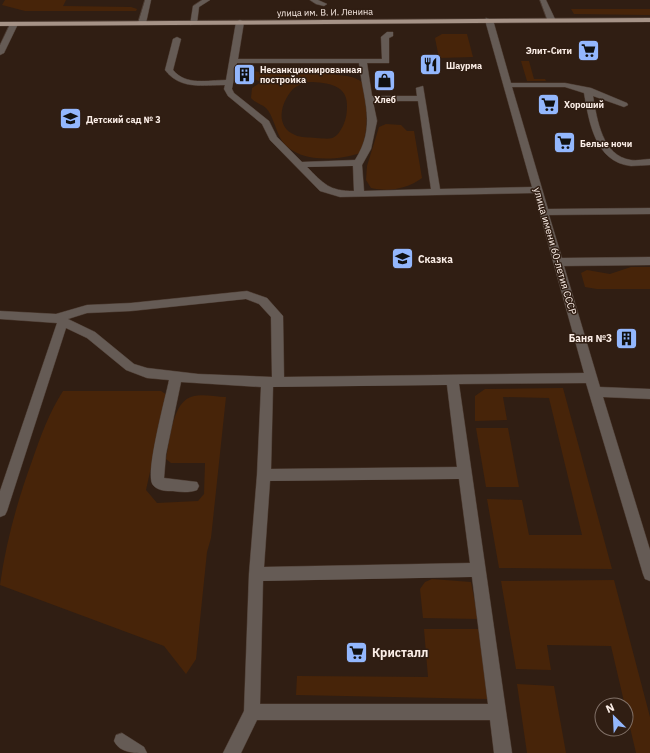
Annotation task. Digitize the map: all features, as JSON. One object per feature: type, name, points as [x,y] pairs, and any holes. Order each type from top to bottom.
[{"type":"main road","name":"улица им. В. И. Ленина","points":[[0,24],[552,19],[650,20]]},
{"type":"street","points":[[142,23],[148,0]]},
{"type":"street","points":[[193,23],[196,6],[207,0]]},
{"type":"street","points":[[313,0],[324,4]]},
{"type":"street","points":[[544,0],[552,19]]},
{"type":"street","name":"улица имени 60-летия СССР","points":[[489,20],[595,392],[650,574]]},
{"type":"street","points":[[240,22],[228,89],[231,94],[266,124],[273,138],[323,189],[340,194],[537,190]]},
{"type":"street","points":[[0,53],[14,24]]},
{"type":"street","points":[[234,61],[386,61],[385,37],[390,34]]},
{"type":"street","points":[[177,39],[169,70],[173,76],[184,83],[229,82]]},
{"type":"street","points":[[359,193],[357,165],[367,149],[373,121],[363,61]]},
{"type":"street","points":[[508,85],[565,85],[588,90],[624,105]]},
{"type":"street","points":[[588,90],[594,127],[605,148],[619,159],[630,163],[650,162]]},
{"type":"street","points":[[368,98],[421,93],[436,192]]},
{"type":"street","points":[[300,165],[359,163]]},
{"type":"street","points":[[544,212],[650,211]]},
{"type":"street","points":[[558,262],[650,261]]},
{"type":"street","points":[[59,320],[87,309],[131,307],[247,295],[263,302],[277,316],[256,574],[252,712],[232,753]]},
{"type":"street","points":[[0,315],[59,320],[91,335],[130,367],[148,373],[176,376],[272,382],[591,378]]},
{"type":"street","points":[[0,511],[59,320]]},
{"type":"street","points":[[176,376],[159,454],[157,481],[163,485],[192,486]]},
{"type":"street","points":[[452,380],[466,473],[503,753]]},
{"type":"street","points":[[595,392],[650,394]]},
{"type":"street","points":[[264,475],[466,473]]},
{"type":"street","points":[[256,574],[479,570]]},
{"type":"street","points":[[252,712],[498,712]]},
{"type":"street","points":[[122,741],[138,753]]},
{"type":"shaded area","points":[[5,0],[66,0],[63,6],[131,7],[137,9],[136,11],[25,11],[2,5]]},
{"type":"shaded area","points":[[571,9],[650,9],[650,15],[574,14]]},
{"type":"shaded area","points":[[442,34],[467,34],[473,57],[439,58],[435,38]]},
{"type":"shaded area","points":[[521,61],[529,61],[534,79],[545,79],[546,81],[527,81]]},
{"type":"shaded area","points":[[250,70],[287,74],[324,71],[352,77],[362,82],[367,118],[365,135],[360,153],[351,156],[329,159],[308,157],[289,148],[282,141],[273,119],[266,108],[251,98],[252,88],[261,82],[249,77]],"holes":[[[306,82],[333,85],[339,88],[346,98],[346,116],[340,131],[335,137],[325,139],[297,136],[288,131],[284,126],[282,114],[285,100],[297,86]]]},
{"type":"shaded area","points":[[386,124],[401,125],[407,131],[414,131],[422,178],[410,185],[398,189],[384,190],[371,188],[366,180],[367,166],[379,127]]},
{"type":"shaded area","points":[[631,267],[650,267],[650,289],[597,289],[585,287],[581,273],[587,270],[610,274]]},
{"type":"shaded area","points":[[563,388],[612,569],[499,568],[487,499],[522,500],[529,535],[582,535],[549,398],[503,397],[507,420],[475,421],[475,396],[485,389]]},
{"type":"shaded area","points":[[63,391],[161,391],[167,395],[146,490],[157,503],[198,501],[204,494],[205,463],[171,463],[166,459],[173,422],[181,405],[187,399],[198,395],[226,397],[211,538],[207,552],[196,659],[186,674],[164,646],[0,585],[2,569],[13,522],[35,451],[46,424]]},
{"type":"shaded area","points":[[476,428],[508,428],[519,487],[486,487]]},
{"type":"shaded area","points":[[432,579],[471,582],[478,619],[423,618],[420,589],[425,582]]},
{"type":"shaded area","points":[[614,580],[650,717],[650,753],[636,753],[632,737],[634,737],[634,697],[623,697],[611,646],[547,645],[551,670],[516,669],[501,581]]},
{"type":"shaded area","points":[[424,629],[479,629],[488,699],[296,695],[297,676],[428,677]]},
{"type":"shaded area","points":[[517,684],[554,686],[566,753],[527,753]]},
{"type":"place","name":"Элит-Сити","points":[[588,50]]},
{"type":"place","name":"Шаурма","points":[[430,65]]},
{"type":"place","name":"Несанкционированная постройка","points":[[245,74]]},
{"type":"place","name":"Хлеб","points":[[385,80]]},
{"type":"place","name":"Хороший","points":[[548,104]]},
{"type":"place","name":"Детский сад № 3","points":[[71,119]]},
{"type":"place","name":"Белые ночи","points":[[564,143]]},
{"type":"place","name":"Сказка","points":[[402,259]]},
{"type":"place","name":"Баня №3","points":[[627,338]]},
{"type":"place","name":"Кристалл","points":[[356,652]]}]
